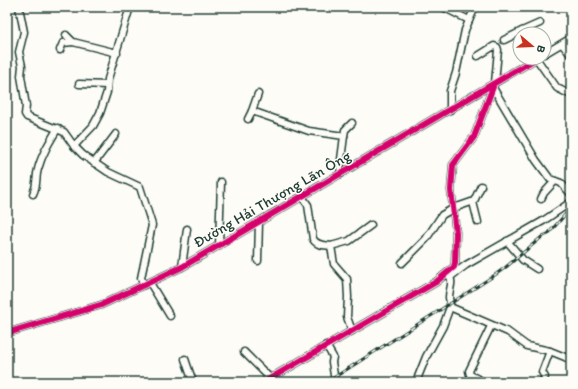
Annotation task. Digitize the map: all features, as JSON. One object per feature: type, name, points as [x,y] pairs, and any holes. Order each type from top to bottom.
[{"type":"street","points":[[19,7],[24,32],[18,52],[22,66],[21,76],[26,106],[25,113],[27,116],[58,128],[66,134],[80,153],[108,172],[138,185],[152,224],[141,278],[170,316]]},
{"type":"street","points":[[74,146],[89,131],[99,117],[107,92],[108,79],[130,7]]},
{"type":"street","points":[[443,7],[469,20]]},
{"type":"street","points":[[450,110],[450,91],[456,73],[464,33],[475,7]]},
{"type":"street","points":[[535,26],[540,23]]},
{"type":"street","points":[[66,35],[73,42]]},
{"type":"street","points":[[504,40],[512,37]]},
{"type":"street","points":[[552,50],[571,38]]},
{"type":"street","points":[[60,50],[63,43],[73,42],[117,53]]},
{"type":"street","points":[[562,44],[571,54]]},
{"type":"street","points":[[416,382],[426,357],[443,326],[450,307],[449,298],[452,285],[449,275],[455,263],[456,233],[451,186],[453,165],[474,137],[493,85],[498,53],[497,47],[494,46],[478,56]]},
{"type":"street","name":"Đường Hải Thượng Lãn Ông","points":[[7,333],[101,305],[182,267],[523,66]]},
{"type":"street","points":[[542,66],[557,88],[571,95]]},
{"type":"street","points":[[78,84],[107,85]]},
{"type":"street","points":[[493,85],[536,160],[550,179],[561,183],[571,194]]},
{"type":"street","points":[[248,119],[258,94]]},
{"type":"street","points":[[252,111],[308,131],[344,136]]},
{"type":"street","points":[[341,174],[340,167],[345,130],[352,123]]},
{"type":"street","points":[[33,194],[37,184],[37,173],[41,160],[58,128]]},
{"type":"street","points":[[94,163],[116,134]]},
{"type":"street","points":[[541,199],[544,193],[555,181]]},
{"type":"street","points":[[219,246],[221,182]]},
{"type":"street","points":[[478,222],[473,202],[481,186]]},
{"type":"street","points":[[302,197],[308,205],[313,239],[318,244],[331,246],[349,241],[371,225]]},
{"type":"street","points":[[402,263],[426,239],[440,217],[454,208],[473,202]]},
{"type":"street","points":[[264,382],[543,221],[571,202]]},
{"type":"street","points":[[258,261],[259,222]]},
{"type":"street","points":[[182,267],[187,229]]},
{"type":"street","points":[[507,241],[523,260],[538,269]]},
{"type":"street","points":[[331,246],[334,264],[347,279],[347,317],[352,330]]},
{"type":"street","points":[[450,307],[508,332],[527,346],[550,351],[571,361]]},
{"type":"street","points":[[484,382],[470,375],[469,371],[492,326]]},
{"type":"street","points":[[326,345],[333,357],[332,362],[335,382]]},
{"type":"street","points":[[542,382],[545,377],[542,372],[550,351]]},
{"type":"street","points":[[244,352],[270,378]]},
{"type":"street","points":[[185,359],[193,382]]},
{"type":"railway","points":[[327,382],[492,277],[543,236],[548,234],[571,208]]},
{"type":"cycle path","points":[[7,333],[101,305],[182,267],[523,66]]},
{"type":"cycle path","points":[[264,382],[436,282],[454,267],[456,233],[451,190],[453,165],[474,137],[493,87]]}]
